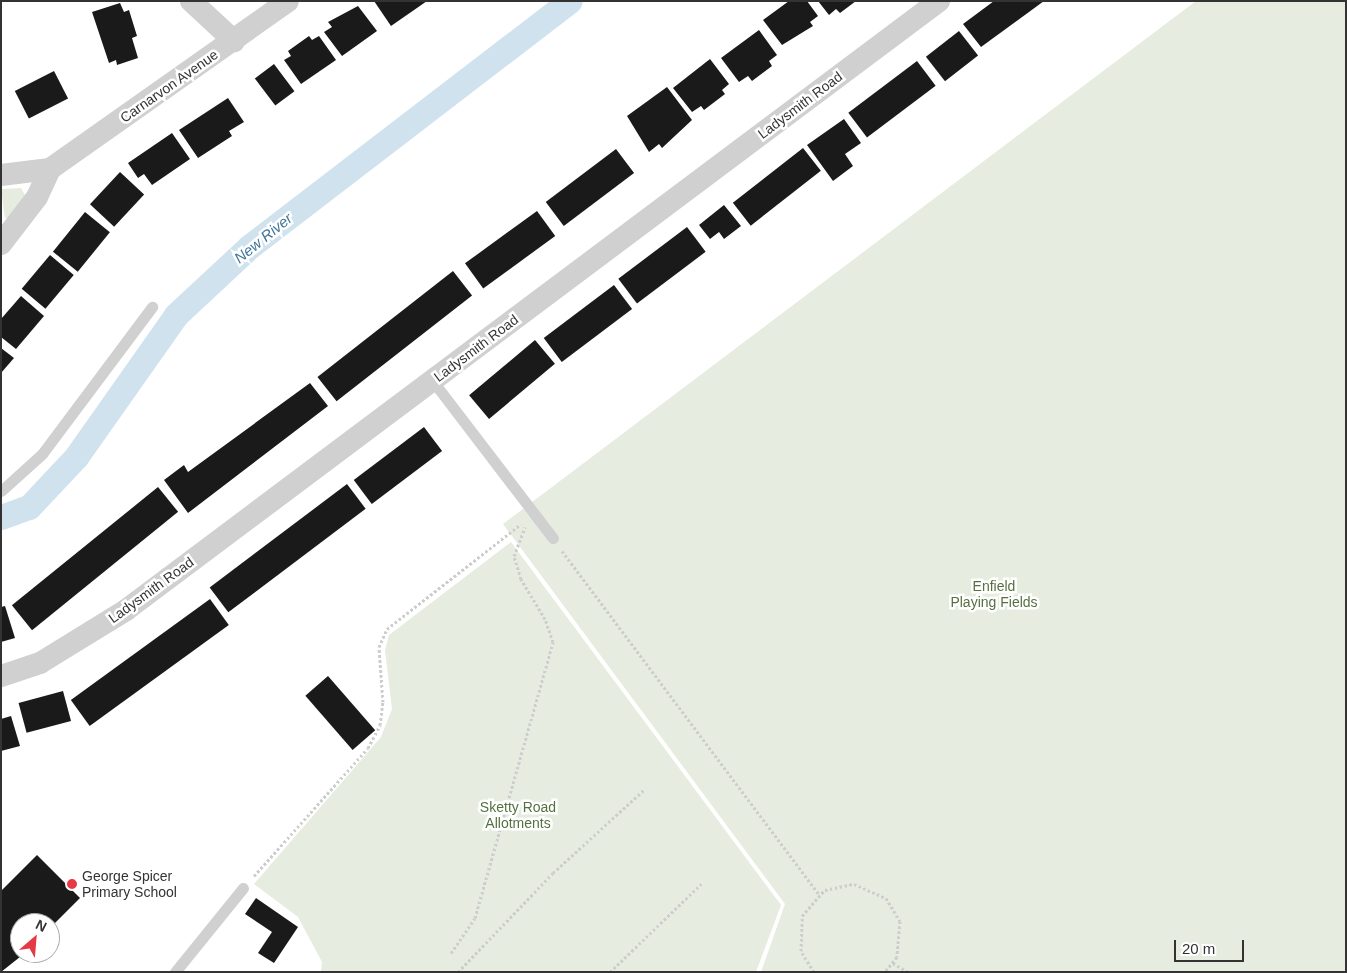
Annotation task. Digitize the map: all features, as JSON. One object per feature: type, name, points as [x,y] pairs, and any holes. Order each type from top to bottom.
[{"type":"street","points":[[191,1],[234,41]]},
{"type":"street","name":"Carnarvon Avenue","points":[[50,169],[234,41],[288,1]]},
{"type":"street","name":"Ladysmith Road","points":[[1,676],[40,663],[126,610],[939,1]]},
{"type":"street","points":[[1,175],[50,169]]},
{"type":"street","points":[[2,240],[37,197],[50,169]]},
{"type":"lane","points":[[1,491],[42,454],[152,307]]},
{"type":"lane","points":[[432,380],[553,538]]},
{"type":"lane","points":[[175,972],[244,888]]},
{"type":"path","points":[[244,888],[368,748],[380,725],[383,702],[379,647],[387,629],[533,514]]},
{"type":"path","points":[[451,953],[475,918],[553,642],[545,619],[521,579],[514,556],[520,533],[533,514]]},
{"type":"path","points":[[553,538],[819,894]]},
{"type":"path","points":[[458,972],[553,873],[645,789]]},
{"type":"path","points":[[610,972],[701,884]]},
{"type":"path","points":[[813,971],[801,951],[798,934],[802,916],[819,894],[836,885],[854,884],[886,898],[900,921],[901,939],[893,963],[885,972]]},
{"type":"path","points":[[893,963],[908,972]]},
{"type":"green space","name":"Enfield Playing Fields","points":[[1196,1],[1346,1],[1346,972],[761,972],[785,904],[503,524]]},
{"type":"green space","points":[[21,188],[26,197],[12,218],[5,218],[1,189]]},
{"type":"green space","name":"Sketty Road Allotments","points":[[511,542],[781,905],[756,972],[321,972],[322,962],[298,917],[254,884],[381,737],[392,709],[385,650],[389,635]]},
{"type":"building","points":[[374,1],[427,1],[391,26]]},
{"type":"building","points":[[789,1],[807,1],[818,16],[810,22],[813,26],[782,45],[763,20]]},
{"type":"building","points":[[818,1],[856,1],[840,13],[836,9],[829,15]]},
{"type":"building","points":[[994,1],[1044,1],[981,47],[963,24]]},
{"type":"building","points":[[120,3],[124,12],[129,10],[137,36],[132,38],[138,58],[117,65],[116,60],[109,63],[92,12]]},
{"type":"building","points":[[358,6],[377,31],[342,56],[324,32],[332,27],[328,22]]},
{"type":"building","points":[[759,30],[777,55],[769,61],[772,66],[752,81],[748,76],[739,82],[721,58]]},
{"type":"building","points":[[959,31],[978,55],[945,81],[926,57]]},
{"type":"building","points":[[309,36],[312,40],[319,36],[336,60],[301,84],[284,60],[291,56],[288,51]]},
{"type":"building","points":[[710,59],[729,84],[722,90],[725,94],[704,110],[701,106],[692,112],[673,88]]},
{"type":"building","points":[[917,61],[936,86],[867,138],[848,113]]},
{"type":"building","points":[[274,64],[294,91],[275,106],[255,78]]},
{"type":"building","points":[[54,71],[68,99],[29,119],[15,91]]},
{"type":"building","points":[[667,87],[692,120],[662,148],[659,144],[649,152],[627,116]]},
{"type":"building","points":[[228,98],[244,122],[229,131],[232,136],[198,158],[179,130]]},
{"type":"building","points":[[844,119],[861,143],[845,154],[853,166],[833,181],[807,145]]},
{"type":"building","points":[[172,133],[190,159],[152,185],[144,174],[138,178],[128,163]]},
{"type":"building","points":[[803,148],[821,171],[751,226],[733,203]]},
{"type":"building","points":[[616,149],[634,173],[564,226],[546,202]]},
{"type":"building","points":[[120,172],[144,195],[114,227],[90,204]]},
{"type":"building","points":[[724,205],[741,226],[724,239],[719,232],[710,239],[699,225]]},
{"type":"building","points":[[537,211],[555,236],[483,288],[465,263]]},
{"type":"building","points":[[85,212],[110,232],[78,272],[53,252]]},
{"type":"building","points":[[687,227],[706,252],[637,304],[618,279]]},
{"type":"building","points":[[50,255],[74,275],[45,309],[22,289]]},
{"type":"building","points":[[453,271],[472,295],[337,401],[317,377]]},
{"type":"building","points":[[614,285],[632,309],[562,362],[544,338]]},
{"type":"building","points":[[21,296],[44,316],[16,349],[1,337],[1,319]]},
{"type":"building","points":[[535,340],[555,364],[489,419],[469,395]]},
{"type":"building","points":[[1,348],[14,358],[1,373]]},
{"type":"building","points":[[310,383],[328,406],[188,513],[164,480],[184,465],[188,472]]},
{"type":"building","points":[[424,427],[442,451],[372,504],[354,480]]},
{"type":"building","points":[[347,484],[366,509],[228,612],[210,588]]},
{"type":"building","points":[[158,487],[178,512],[32,630],[12,605]]},
{"type":"building","points":[[210,599],[229,625],[90,726],[71,700]]},
{"type":"building","points":[[5,606],[15,638],[1,642],[1,607]]},
{"type":"building","points":[[328,676],[375,730],[353,750],[305,696]]},
{"type":"building","points":[[63,691],[71,721],[27,733],[19,703]]},
{"type":"building","points":[[11,716],[20,746],[1,751],[1,719]]},
{"type":"building","points":[[37,855],[80,898],[60,918],[60,913],[10,913],[10,963],[12,963],[1,972],[1,891]]},
{"type":"building","points":[[256,898],[298,927],[274,963],[258,953],[272,932],[245,914]]},
{"type":"waterway","name":"New River","points":[[1,517],[29,507],[76,457],[176,315],[249,247],[570,1]]},
{"type":"place","name":"George Spicer Primary School","points":[[72,884]]}]
